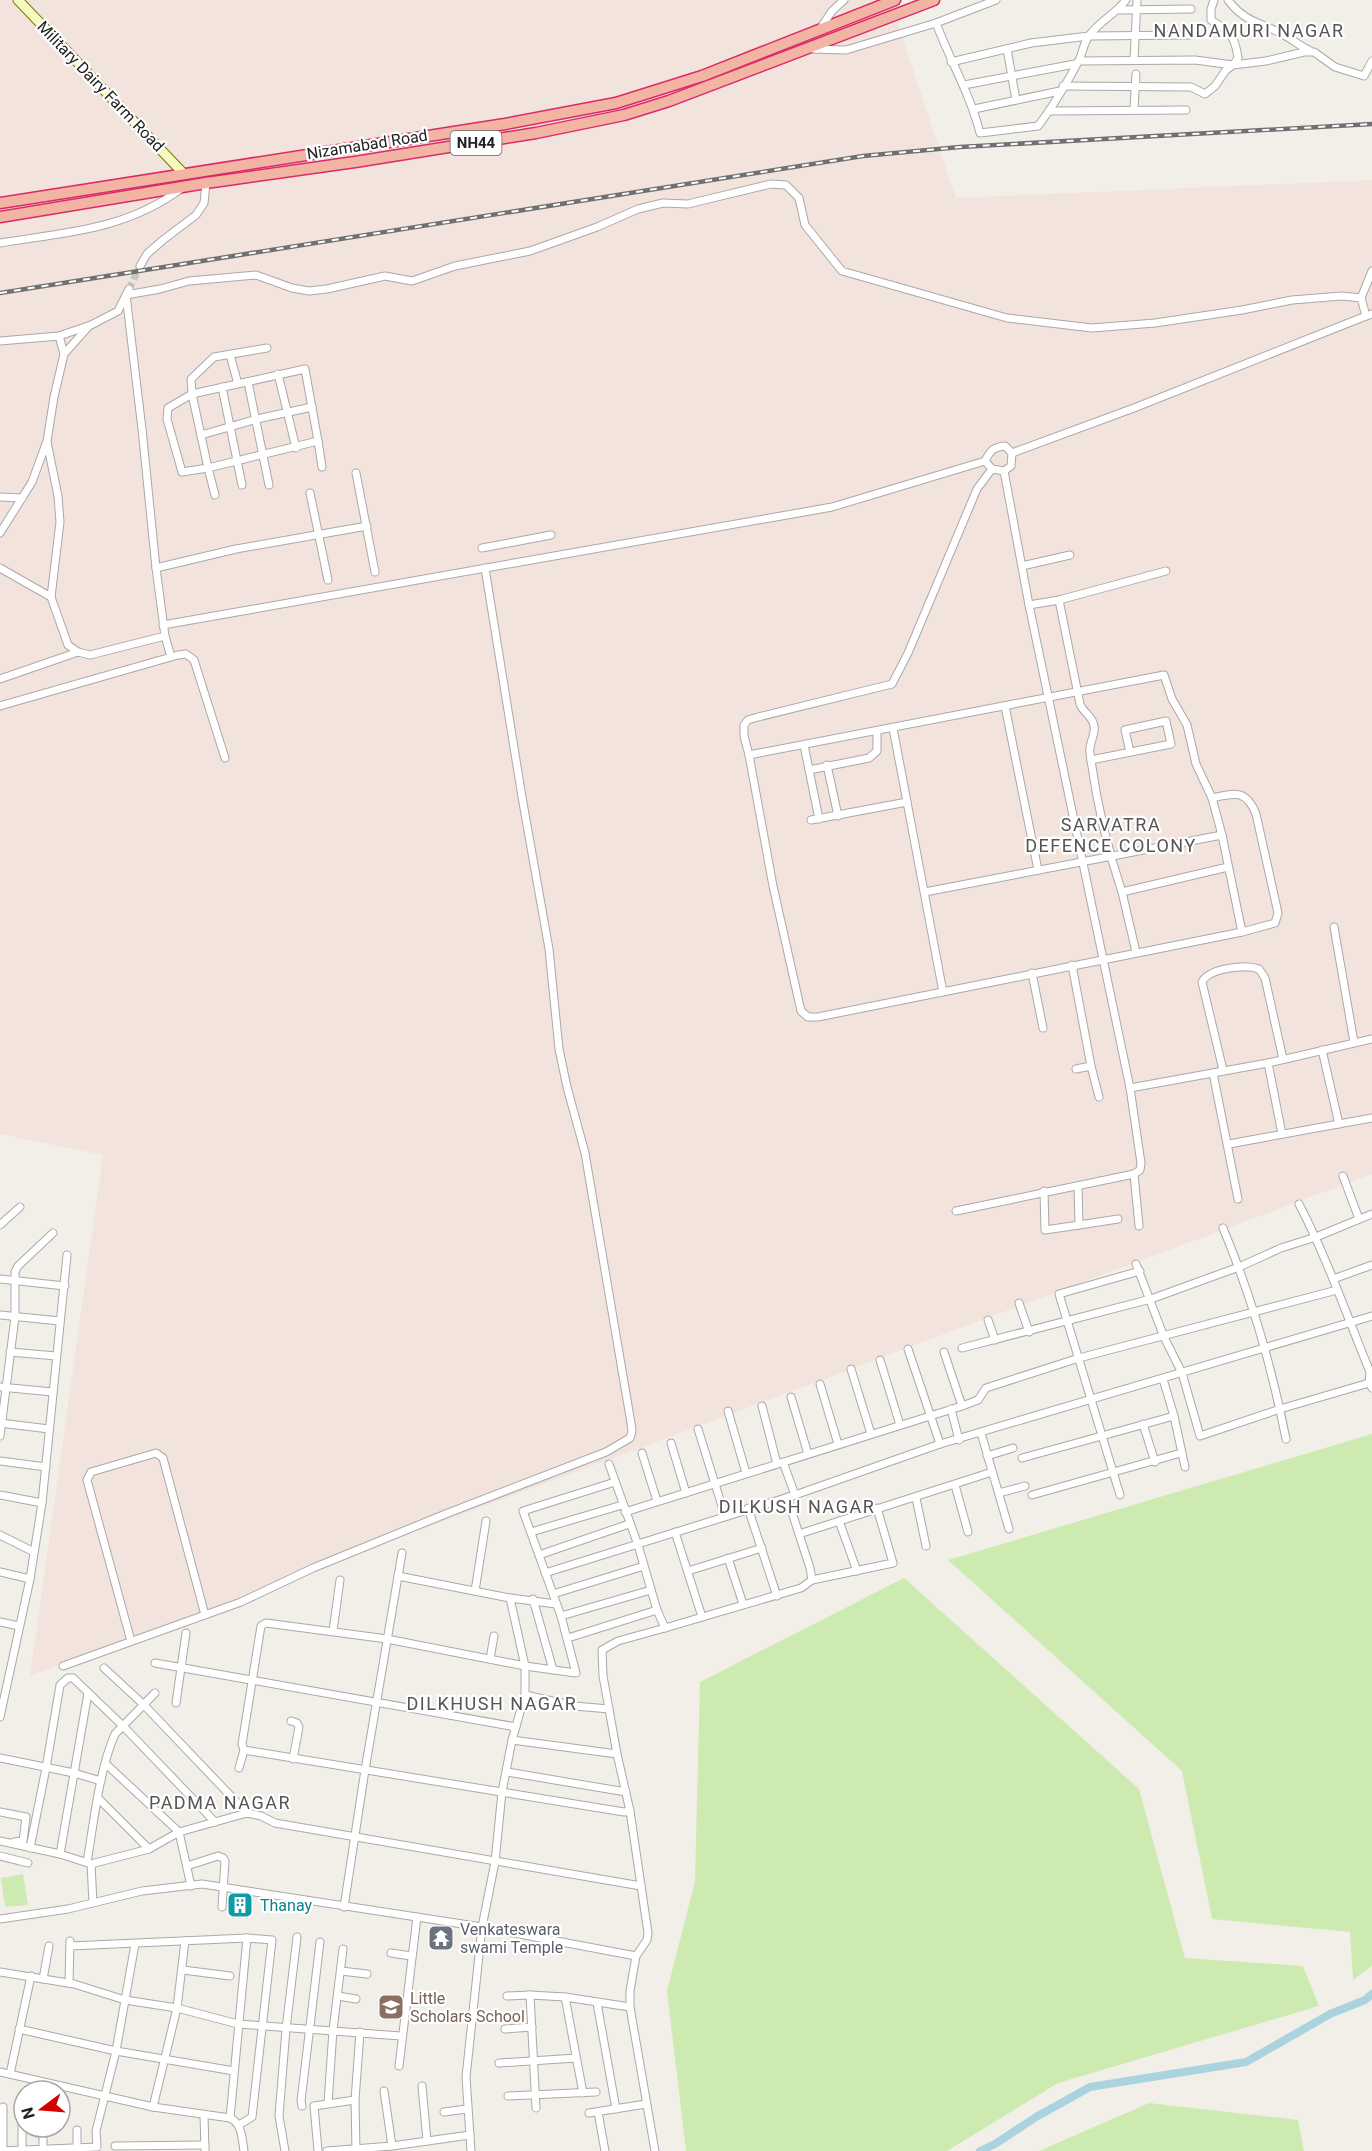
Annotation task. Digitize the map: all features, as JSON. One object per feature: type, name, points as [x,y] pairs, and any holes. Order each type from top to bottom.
[{"type":"highway","name":"Nizamabad Road","points":[[0,203],[506,124],[616,103],[716,71],[895,0]]},
{"type":"highway","name":"Nizamabad Road","points":[[0,217],[206,183],[525,135],[624,115],[810,49],[934,0]]},
{"type":"highway","points":[[716,71],[720,82]]},
{"type":"highway","points":[[306,155],[308,168]]},
{"type":"main road","name":"Military Dairy Farm Road","points":[[18,0],[183,173]]},
{"type":"street","points":[[819,29],[843,0]]},
{"type":"street","points":[[810,49],[846,50],[936,23],[996,0]]},
{"type":"street","points":[[936,23],[951,62],[974,109],[980,133],[1038,126],[1050,111],[1089,36],[1108,17],[1119,10],[1126,0]]},
{"type":"street","points":[[1134,60],[1137,0]]},
{"type":"street","points":[[974,109],[1062,88],[1191,87],[1205,93],[1215,86],[1226,70],[1239,58],[1230,32],[1211,20],[1210,9],[1214,0]]},
{"type":"street","points":[[1228,0],[1238,14],[1286,36],[1335,67],[1364,76],[1372,62]]},
{"type":"street","points":[[1119,10],[1191,9]]},
{"type":"street","points":[[951,62],[1031,43],[1089,36],[1189,35]]},
{"type":"street","points":[[1007,49],[1017,100]]},
{"type":"street","points":[[964,85],[1077,62],[1195,60],[1233,65],[1314,52]]},
{"type":"street","points":[[1134,109],[1136,74]]},
{"type":"street","points":[[1050,111],[1186,110]]},
{"type":"street","points":[[140,266],[147,254],[196,215],[204,203],[206,183]]},
{"type":"street","points":[[128,292],[160,289],[189,281],[256,275],[291,288],[309,291],[385,276],[412,281],[455,266],[530,251],[597,227],[638,209],[663,203],[688,204],[771,184],[786,185],[799,198],[804,225],[842,271],[1007,318],[1092,328],[1155,323],[1292,300],[1342,296],[1361,298]]},
{"type":"street","points":[[0,243],[111,224],[140,214],[164,202],[184,187]]},
{"type":"street","points":[[1012,453],[1134,408],[1369,315],[1361,298],[1372,271]]},
{"type":"street","points":[[0,341],[59,336],[91,325],[118,311],[128,292]]},
{"type":"street","points":[[128,292],[156,568],[163,625],[171,657]]},
{"type":"street","points":[[64,354],[91,325]]},
{"type":"street","points":[[0,533],[32,482],[47,441],[64,354],[59,336]]},
{"type":"street","points":[[214,495],[192,394],[191,379],[214,357],[267,348]]},
{"type":"street","points":[[230,355],[238,384]]},
{"type":"street","points":[[318,441],[208,468],[182,472],[167,419],[168,408],[192,394],[305,369],[318,441],[322,467]]},
{"type":"street","points":[[278,374],[296,447]]},
{"type":"street","points":[[248,382],[269,485]]},
{"type":"street","points":[[222,387],[242,485]]},
{"type":"street","points":[[201,435],[257,419],[312,407]]},
{"type":"street","points":[[47,441],[58,496],[60,522],[51,597],[68,645],[78,652],[90,655],[165,636]]},
{"type":"street","points":[[163,625],[832,507],[985,461],[990,451],[997,447],[1005,446],[1012,453],[1011,466],[1004,471],[992,469],[985,461]]},
{"type":"street","points":[[992,469],[977,489],[908,653],[892,684],[748,720],[744,725],[772,886],[801,1011],[808,1017],[818,1017],[1242,932],[1275,923],[1278,918],[1252,803],[1243,795],[1232,794],[1212,798]]},
{"type":"street","points":[[956,1211],[1134,1174],[1140,1170],[1142,1163],[1130,1088],[1029,605],[1004,471]]},
{"type":"street","points":[[356,473],[375,573]]},
{"type":"street","points":[[310,493],[328,580]]},
{"type":"street","points":[[0,497],[22,498]]},
{"type":"street","points":[[156,568],[236,549],[367,526]]},
{"type":"street","points":[[482,548],[551,535]]},
{"type":"street","points":[[1022,566],[1070,555]]},
{"type":"street","points":[[0,568],[51,597]]},
{"type":"street","points":[[63,1666],[241,1602],[313,1568],[606,1452],[630,1438],[631,1423],[585,1153],[559,1049],[549,949],[485,568]]},
{"type":"street","points":[[1029,605],[1059,600],[1166,571]]},
{"type":"street","points":[[1059,600],[1082,710],[1089,715],[1095,727],[1089,750],[1111,856],[1136,952]]},
{"type":"street","points":[[0,679],[78,652]]},
{"type":"street","points":[[0,706],[186,654],[194,660],[225,758]]},
{"type":"street","points":[[749,755],[1164,675],[1172,699],[1187,725],[1196,764],[1212,798],[1242,932]]},
{"type":"street","points":[[1005,706],[1038,870]]},
{"type":"street","points":[[1091,760],[1171,744],[1166,721],[1125,730],[1130,752]]},
{"type":"street","points":[[893,728],[944,992]]},
{"type":"street","points":[[809,770],[875,755],[878,751],[877,731]]},
{"type":"street","points":[[804,745],[815,820],[907,802]]},
{"type":"street","points":[[827,765],[838,816]]},
{"type":"street","points":[[925,892],[1222,835]]},
{"type":"street","points":[[1122,892],[1228,867]]},
{"type":"street","points":[[1334,927],[1354,1042]]},
{"type":"street","points":[[1072,965],[1099,1097]]},
{"type":"street","points":[[1223,1070],[1202,982],[1206,975],[1212,972],[1243,966],[1259,969],[1265,978],[1283,1059]]},
{"type":"street","points":[[1032,973],[1042,1028]]},
{"type":"street","points":[[1130,1088],[1268,1063],[1372,1039]]},
{"type":"street","points":[[1322,1050],[1339,1124]]},
{"type":"street","points":[[1268,1063],[1282,1134]]},
{"type":"street","points":[[1076,1069],[1091,1066]]},
{"type":"street","points":[[1213,1073],[1229,1144],[1238,1199]]},
{"type":"street","points":[[1229,1144],[1372,1118]]},
{"type":"street","points":[[1134,1174],[1139,1226]]},
{"type":"street","points":[[1343,1176],[1359,1219]]},
{"type":"street","points":[[1078,1186],[1079,1225]]},
{"type":"street","points":[[1044,1191],[1044,1230],[1118,1219]]},
{"type":"street","points":[[1120,1495],[1059,1294],[1138,1267],[1164,1337],[1182,1373],[1200,1436],[1280,1409],[1371,1386],[1371,1372],[1316,1238],[1299,1204]]},
{"type":"street","points":[[1,1221],[20,1207]]},
{"type":"street","points":[[962,1348],[1151,1299],[1239,1267],[1281,1248],[1316,1238],[1372,1214]]},
{"type":"street","points":[[1223,1228],[1239,1267],[1264,1349],[1286,1439]]},
{"type":"street","points":[[0,1436],[4,1371],[10,1352],[15,1317],[15,1272],[18,1266],[53,1233]]},
{"type":"street","points":[[0,1717],[4,1679],[30,1579],[42,1503],[67,1255]]},
{"type":"street","points":[[1333,1279],[1372,1265]]},
{"type":"street","points":[[0,1279],[64,1286]]},
{"type":"street","points":[[625,1512],[962,1406],[978,1400],[990,1386],[1079,1358],[1337,1290]]},
{"type":"street","points":[[1019,1303],[1029,1332]]},
{"type":"street","points":[[0,1315],[60,1321]]},
{"type":"street","points":[[545,1573],[791,1496],[940,1444],[1092,1401],[1372,1316]]},
{"type":"street","points":[[988,1320],[995,1341]]},
{"type":"street","points":[[908,1349],[940,1444]]},
{"type":"street","points":[[10,1352],[56,1356]]},
{"type":"street","points":[[944,1352],[962,1406]]},
{"type":"street","points":[[880,1360],[900,1425]]},
{"type":"street","points":[[851,1369],[872,1434]]},
{"type":"street","points":[[1163,1379],[1185,1467]]},
{"type":"street","points":[[820,1384],[838,1444]]},
{"type":"street","points":[[3,1388],[53,1392]]},
{"type":"street","points":[[791,1397],[808,1454]]},
{"type":"street","points":[[762,1406],[791,1496],[812,1580]]},
{"type":"street","points":[[951,1409],[959,1440]]},
{"type":"street","points":[[728,1411],[746,1473]]},
{"type":"street","points":[[1022,1458],[1174,1416]]},
{"type":"street","points":[[1,1423],[49,1429]]},
{"type":"street","points":[[1143,1424],[1155,1462]]},
{"type":"street","points":[[698,1429],[725,1516]]},
{"type":"street","points":[[981,1433],[1009,1529]]},
{"type":"street","points":[[671,1443],[686,1493]]},
{"type":"street","points":[[987,1456],[1013,1449]]},
{"type":"street","points":[[642,1453],[657,1501]]},
{"type":"street","points":[[1032,1496],[1181,1453]]},
{"type":"street","points":[[131,1641],[87,1480],[90,1472],[156,1454],[163,1458],[205,1615]]},
{"type":"street","points":[[0,1461],[46,1467]]},
{"type":"street","points":[[609,1464],[665,1628]]},
{"type":"street","points":[[799,1534],[992,1472]]},
{"type":"street","points":[[239,1768],[244,1750],[242,1744],[263,1624],[387,1639],[525,1666],[576,1673],[561,1616],[523,1510],[615,1482]]},
{"type":"street","points":[[955,1485],[968,1532]]},
{"type":"street","points":[[999,1493],[1025,1486]]},
{"type":"street","points":[[0,1495],[42,1503]]},
{"type":"street","points":[[916,1498],[926,1546]]},
{"type":"street","points":[[531,1532],[622,1504]]},
{"type":"street","points":[[748,1508],[777,1596]]},
{"type":"street","points":[[655,2151],[630,2007],[636,1956],[647,1940],[648,1933],[630,1811],[603,1676],[602,1650],[618,1641],[801,1588],[812,1580],[893,1563],[877,1509]]},
{"type":"street","points":[[475,1591],[486,1521]]},
{"type":"street","points":[[839,1521],[857,1571]]},
{"type":"street","points":[[539,1555],[629,1524]]},
{"type":"street","points":[[675,1532],[702,1617]]},
{"type":"street","points":[[0,1535],[34,1551]]},
{"type":"street","points":[[688,1571],[762,1548]]},
{"type":"street","points":[[344,1907],[402,1553]]},
{"type":"street","points":[[728,1558],[743,1604]]},
{"type":"street","points":[[553,1594],[644,1566]]},
{"type":"street","points":[[0,1572],[30,1579]]},
{"type":"street","points":[[399,1576],[510,1598],[533,1599],[556,1604]]},
{"type":"street","points":[[333,1631],[340,1580]]},
{"type":"street","points":[[561,1616],[651,1590]]},
{"type":"street","points":[[471,2151],[466,2078],[482,1927],[495,1862],[502,1792],[512,1740],[525,1695],[525,1666],[510,1598]]},
{"type":"street","points":[[533,1599],[553,1670]]},
{"type":"street","points":[[568,1638],[657,1610]]},
{"type":"street","points":[[0,1622],[19,1626]]},
{"type":"street","points":[[176,1703],[186,1633]]},
{"type":"street","points":[[490,1659],[494,1636]]},
{"type":"street","points":[[155,1663],[377,1704],[516,1726]]},
{"type":"street","points":[[104,1668],[144,1705],[247,1813]]},
{"type":"street","points":[[30,1848],[60,1685],[64,1679],[73,1678],[123,1726],[215,1822]]},
{"type":"street","points":[[60,1854],[88,1693]]},
{"type":"street","points":[[93,1903],[89,1863],[101,1781],[112,1742],[123,1726],[155,1694]]},
{"type":"street","points":[[525,1695],[575,1706],[609,1709]]},
{"type":"street","points":[[291,1721],[297,1723],[299,1727],[293,1759]]},
{"type":"street","points":[[512,1740],[617,1754]]},
{"type":"street","points":[[244,1750],[624,1812],[630,1811]]},
{"type":"street","points":[[0,1758],[74,1773],[101,1781]]},
{"type":"street","points":[[106,1764],[179,1832],[191,1886]]},
{"type":"street","points":[[507,1772],[626,1792]]},
{"type":"street","points":[[99,1798],[149,1849]]},
{"type":"street","points":[[0,1812],[24,1815],[27,1820],[23,1840],[18,1842],[0,1840]]},
{"type":"street","points":[[0,1840],[89,1863],[149,1849],[179,1832],[247,1813],[261,1816],[275,1823],[641,1887]]},
{"type":"street","points":[[0,1856],[28,1863]]},
{"type":"street","points":[[186,1866],[220,1856],[225,1861],[222,1907]]},
{"type":"street","points":[[0,1919],[142,1892],[202,1884],[482,1927],[636,1956]]},
{"type":"street","points":[[399,2066],[417,1917]]},
{"type":"street","points":[[285,2151],[279,2116],[297,1937]]},
{"type":"street","points":[[230,2118],[247,1938]]},
{"type":"street","points":[[69,1983],[70,1943],[135,1944],[247,1938],[272,1940],[252,2117],[239,2125]]},
{"type":"street","points":[[153,2107],[177,2008],[185,1941]]},
{"type":"street","points":[[302,2106],[320,1942]]},
{"type":"street","points":[[3,2107],[2,2151],[97,2149],[96,2131],[116,2051],[135,1944]]},
{"type":"street","points":[[44,1979],[49,1946]]},
{"type":"street","points":[[328,2103],[333,2030],[344,1949]]},
{"type":"street","points":[[391,1953],[411,1956]]},
{"type":"street","points":[[183,1970],[230,1976]]},
{"type":"street","points":[[341,1971],[367,1974]]},
{"type":"street","points":[[0,1972],[69,1983],[125,2000],[177,2008],[238,2024],[401,2036]]},
{"type":"street","points":[[10,2074],[31,1976]]},
{"type":"street","points":[[530,1995],[536,2108]]},
{"type":"street","points":[[338,1996],[356,1999]]},
{"type":"street","points":[[507,1996],[565,1997],[597,2004],[630,2007]]},
{"type":"street","points":[[565,1997],[583,2093]]},
{"type":"street","points":[[597,2004],[616,2109]]},
{"type":"street","points":[[505,2029],[531,2027]]},
{"type":"street","points":[[19,2028],[116,2051],[234,2071]]},
{"type":"street","points":[[356,2150],[354,2100],[360,2032]]},
{"type":"street","points":[[499,2063],[576,2058]]},
{"type":"street","points":[[0,2072],[24,2079]]},
{"type":"street","points":[[422,2086],[427,2142]]},
{"type":"street","points":[[72,2091],[153,2107],[230,2118],[237,2121],[239,2125],[244,2151]]},
{"type":"street","points":[[384,2091],[392,2146]]},
{"type":"street","points":[[508,2096],[596,2092]]},
{"type":"street","points":[[318,2151],[314,2106],[354,2100]]},
{"type":"street","points":[[589,2113],[646,2104]]},
{"type":"street","points":[[444,2112],[467,2109]]},
{"type":"street","points":[[598,2112],[605,2151]]},
{"type":"street","points":[[115,2146],[205,2148],[204,2115]]},
{"type":"street","points":[[77,2130],[77,2148]]},
{"type":"street","points":[[327,2151],[392,2146],[470,2135]]},
{"type":"shaded area","points":[[0,0],[890,0],[956,198],[1372,180],[1372,1174],[30,1676],[103,1155],[0,1134]]},
{"type":"green space","points":[[1372,1434],[1372,1966],[1353,1980],[1350,1932],[1212,1919],[1182,1771],[948,1560]]},
{"type":"green space","points":[[904,1578],[1139,1789],[1185,1958],[1303,1966],[1319,2006],[1058,2083],[947,2151],[686,2151],[667,1991],[695,1881],[700,1682]]},
{"type":"green space","points":[[23,1874],[28,1905],[5,1907],[1,1878]]},
{"type":"green space","points":[[1149,2103],[1298,2120],[1304,2151],[1039,2151]]},
{"type":"waterway","points":[[980,2151],[1090,2087],[1246,2062],[1330,2014],[1365,2000],[1372,1994]]},
{"type":"tunnel","points":[[129,289],[140,266]]},
{"type":"railway","points":[[0,293],[863,156],[960,147],[1372,124]]},
{"type":"place","name":"Thanay","points":[[240,1905]]},
{"type":"place","name":"Venkateswara swami Temple","points":[[441,1938]]},
{"type":"place","name":"Little Scholars School","points":[[391,2007]]},
{"type":"district","name":"NANDAMURI NAGAR","points":[[1249,31]]},
{"type":"district","name":"SARVATRA DEFENCE COLONY","points":[[1111,835]]},
{"type":"district","name":"DILKUSH NAGAR","points":[[797,1507]]},
{"type":"district","name":"DILKHUSH NAGAR","points":[[492,1704]]},
{"type":"district","name":"PADMA NAGAR","points":[[220,1803]]}]
